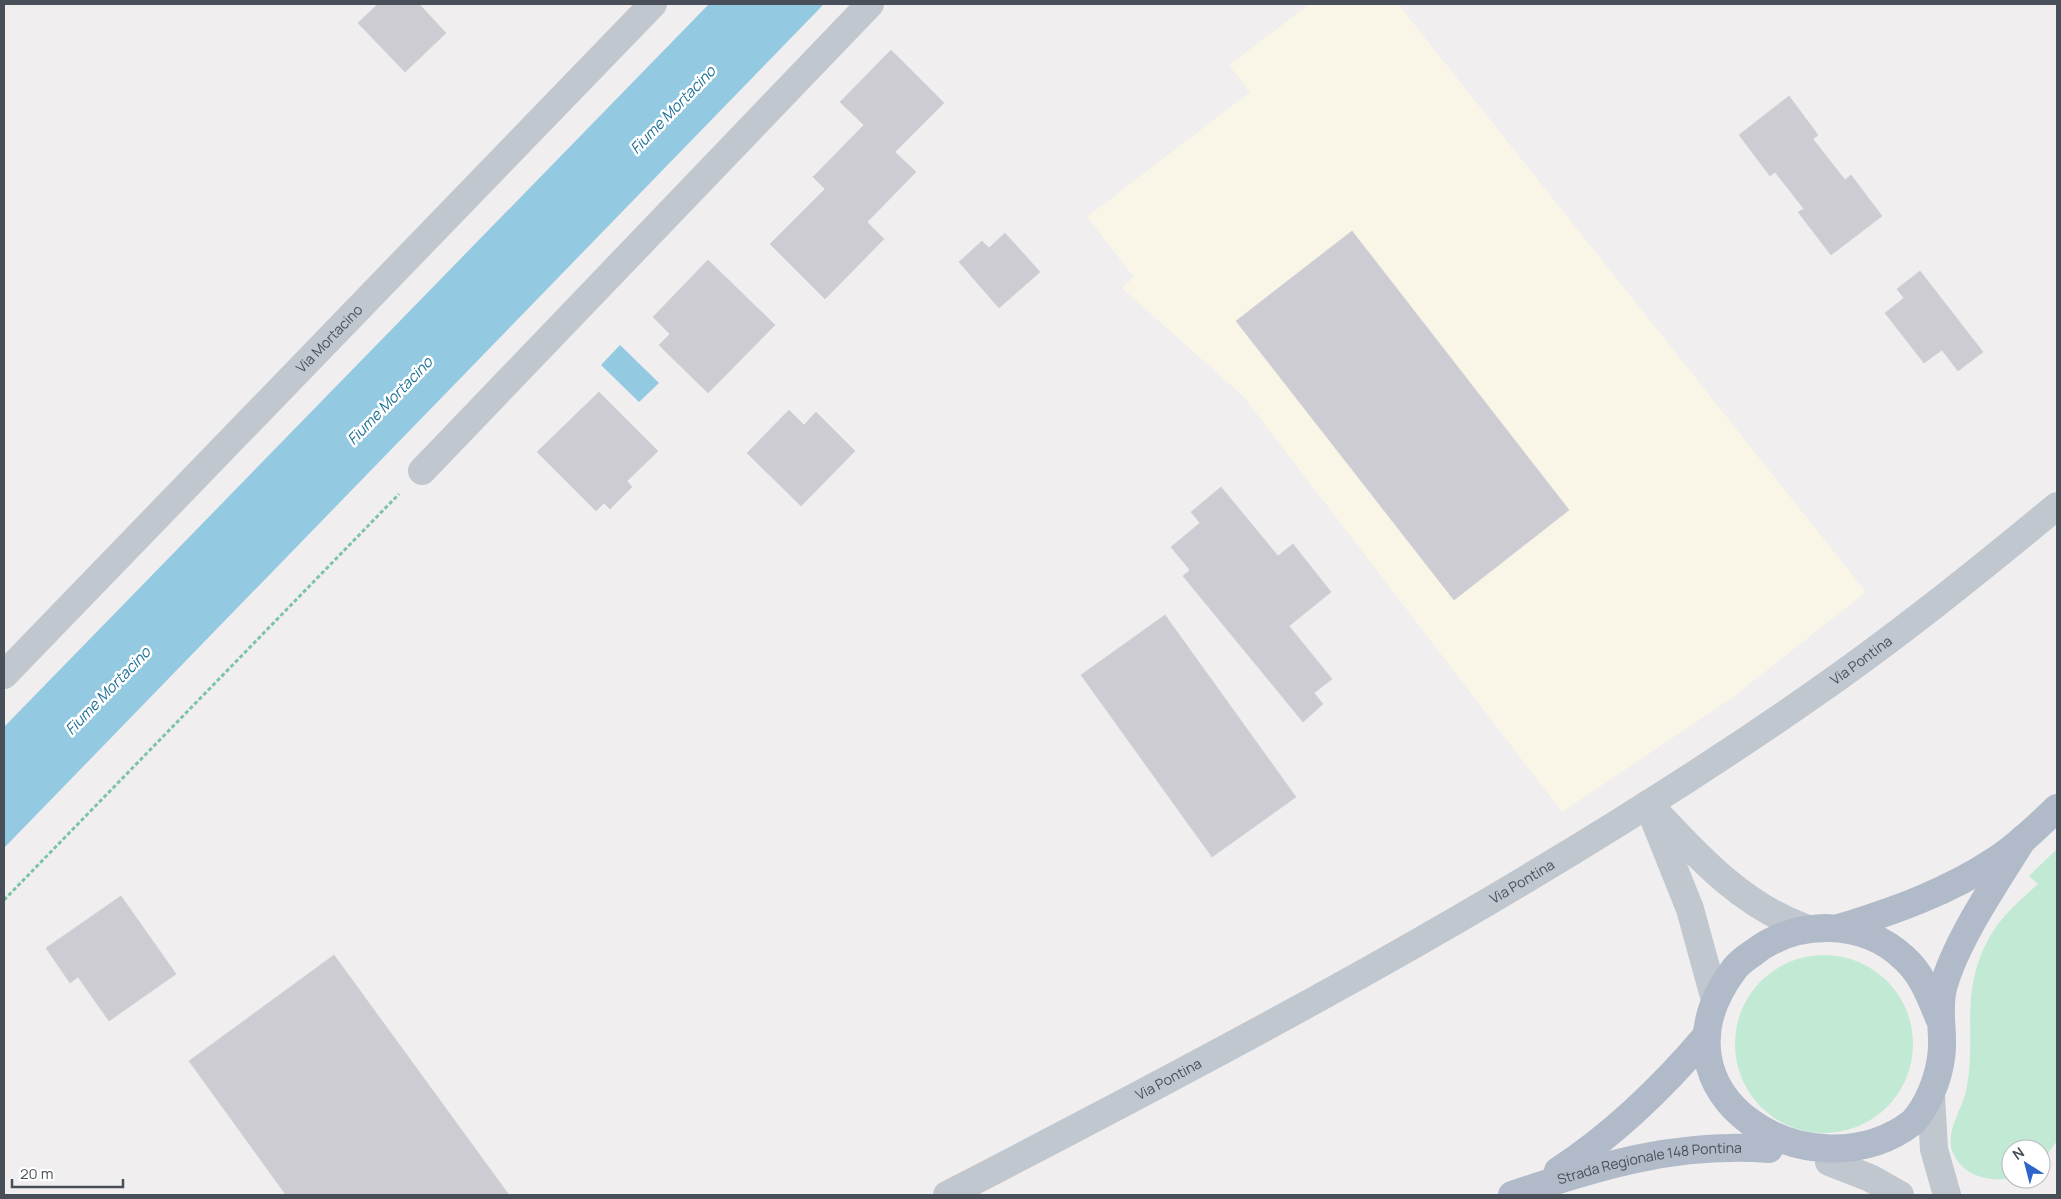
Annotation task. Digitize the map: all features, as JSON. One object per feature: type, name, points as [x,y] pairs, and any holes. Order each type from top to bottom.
[{"type":"main road","name":"Strada Regionale 148 Pontina","points":[[1839,928],[1932,896],[1990,864],[2023,839],[2057,808]]},
{"type":"main road","name":"Strada Regionale 148 Pontina","points":[[1522,1192],[1609,1164],[1671,1152],[1717,1147],[1769,1149],[1798,1159],[1829,1162],[1860,1157],[1889,1143],[1913,1122],[1930,1095],[1942,1057],[1939,1018],[1944,988],[1958,953],[1982,905],[2023,839]]},
{"type":"main road","name":"Strada Regionale 148 Pontina","points":[[1769,1149],[1742,1129],[1721,1101],[1709,1069],[1707,1035],[1715,1000],[1736,966],[1760,947],[1768,941],[1805,928],[1839,928],[1874,938],[1904,957],[1926,985],[1939,1018]]},
{"type":"main road","name":"Strada Regionale 148 Pontina","points":[[1522,1192],[1574,1161],[1629,1118],[1664,1084],[1707,1035]]},
{"type":"street","name":"Via Mortacino","points":[[4,675],[653,4]]},
{"type":"street","points":[[422,471],[870,4]]},
{"type":"street","name":"Via Pontina","points":[[947,1195],[1162,1084],[1338,987],[1553,862],[1648,804],[1807,699],[1879,647],[2057,506]]},
{"type":"street","points":[[1648,804],[1706,864],[1742,895],[1782,920],[1805,928]]},
{"type":"street","points":[[1648,804],[1690,909],[1715,1000]]},
{"type":"street","points":[[1930,1095],[1934,1149],[1947,1195]]},
{"type":"street","points":[[1829,1162],[1870,1178],[1900,1195]]},
{"type":"path","points":[[4,900],[422,471]]},
{"type":"shaded area","points":[[1310,4],[1398,4],[1866,592],[1732,698],[1562,812],[1243,396],[1122,288],[1134,277],[1087,217],[1250,92],[1229,65]]},
{"type":"green space","points":[[2057,849],[2057,1141],[2051,1149],[2051,1139],[2001,1139],[2001,1179],[1986,1178],[1970,1172],[1957,1161],[1951,1145],[1952,1130],[1964,1098],[1969,1072],[1971,1003],[1977,967],[1984,948],[1995,929],[2022,898],[2038,884],[2029,876]]},
{"type":"green space","points":[[1824,955],[1858,962],[1873,970],[1887,981],[1898,995],[1906,1010],[1913,1044],[1906,1078],[1898,1093],[1887,1107],[1873,1118],[1858,1126],[1824,1133],[1790,1126],[1775,1118],[1761,1107],[1750,1093],[1742,1078],[1735,1044],[1742,1010],[1750,995],[1761,981],[1775,970],[1790,962]]},
{"type":"water","name":"Fiume Mortacino","points":[[709,4],[824,4],[4,848],[4,727]]},
{"type":"water","points":[[620,345],[659,383],[639,402],[601,365]]},
{"type":"building","points":[[378,4],[419,4],[446,33],[405,72],[358,23]]},
{"type":"building","points":[[891,50],[944,103],[895,152],[916,172],[867,222],[884,239],[825,299],[770,244],[825,189],[813,177],[864,125],[840,102]]},
{"type":"building","points":[[1789,96],[1818,135],[1813,139],[1845,180],[1851,175],[1882,216],[1831,255],[1798,212],[1804,209],[1775,172],[1770,176],[1739,135]]},
{"type":"building","points":[[1352,231],[1569,510],[1454,600],[1236,321]]},
{"type":"building","points":[[1005,233],[1040,272],[999,308],[959,262],[982,241],[989,248]]},
{"type":"building","points":[[708,260],[775,325],[708,393],[659,345],[670,334],[653,317]]},
{"type":"building","points":[[1920,271],[1983,352],[1958,371],[1942,350],[1924,363],[1885,313],[1904,298],[1897,289]]},
{"type":"building","points":[[599,392],[658,451],[627,481],[632,487],[610,509],[604,503],[596,511],[537,452]]},
{"type":"building","points":[[789,410],[804,425],[816,412],[855,451],[801,506],[747,453]]},
{"type":"building","points":[[1221,487],[1278,556],[1293,544],[1331,592],[1289,626],[1332,679],[1314,693],[1323,704],[1303,722],[1183,576],[1190,570],[1171,547],[1200,523],[1191,512]]},
{"type":"building","points":[[1165,615],[1296,797],[1212,857],[1081,675]]},
{"type":"building","points":[[121,896],[176,974],[109,1021],[78,977],[70,983],[46,948]]},
{"type":"building","points":[[334,955],[509,1195],[286,1195],[189,1061]]}]
